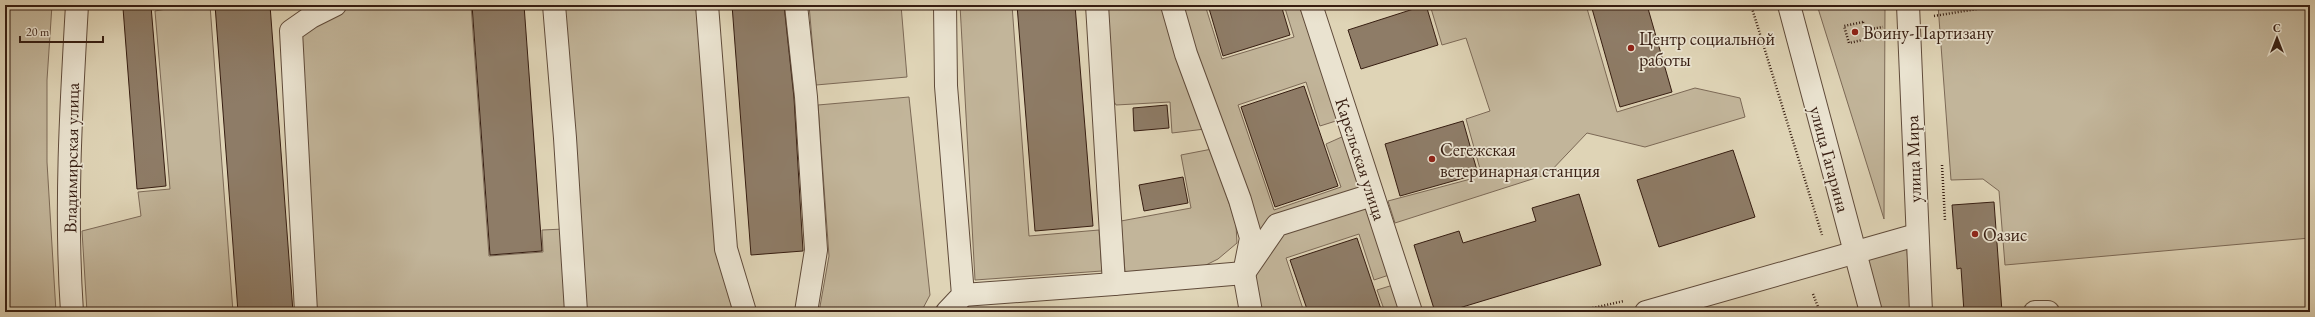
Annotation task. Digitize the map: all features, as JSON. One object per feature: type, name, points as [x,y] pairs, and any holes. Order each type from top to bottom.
[{"type":"street","name":"Владимирская улица","points":[[72,312],[70,276],[70,142],[77,5]]},
{"type":"street","points":[[306,312],[291,31],[305,11],[335,5]]},
{"type":"street","points":[[554,5],[566,138],[576,312]]},
{"type":"street","points":[[707,5],[726,249],[745,312]]},
{"type":"street","points":[[796,5],[806,97],[816,250],[806,312]]},
{"type":"street","points":[[945,5],[946,86],[963,295]]},
{"type":"street","points":[[1097,5],[1114,284]]},
{"type":"street","points":[[1172,5],[1186,54],[1242,206],[1251,238],[1244,273],[1251,312]]},
{"type":"street","name":"Карельская улица","points":[[1312,5],[1372,195],[1411,312]]},
{"type":"street","name":"улица Гагарина","points":[[1789,5],[1871,312]]},
{"type":"street","name":"улица Мира","points":[[1908,5],[1916,235],[1921,312]]},
{"type":"street","points":[[1244,273],[1277,225],[1372,195]]},
{"type":"street","points":[[1637,306],[1855,253],[1916,235]]},
{"type":"street","points":[[947,312],[963,295],[1244,273]]},
{"type":"street","points":[[2035,312],[2048,312]]},
{"type":"path","points":[[1751,5],[1823,237]]},
{"type":"path","points":[[1929,16],[2001,5]]},
{"type":"path","points":[[1863,22],[1867,39],[1848,43],[1844,26],[1863,22]]},
{"type":"path","points":[[1814,294],[1820,312]]},
{"type":"path","points":[[1575,312],[1637,306]]},
{"type":"shaded area","points":[[5,5],[52,5],[47,80],[47,162],[56,312],[8,312],[5,261]]},
{"type":"shaded area","points":[[166,5],[210,5],[233,312],[87,312],[82,231],[141,216],[138,192],[170,189],[155,11],[166,9]]},
{"type":"shaded area","points":[[352,5],[471,5],[489,256],[543,252],[542,230],[564,229],[569,312],[317,312],[300,34]]},
{"type":"shaded area","points":[[562,5],[701,5],[716,247],[733,312],[584,312]]},
{"type":"shaded area","points":[[809,5],[901,5],[907,77],[816,85]]},
{"type":"shaded area","points":[[960,5],[1012,5],[1029,236],[1099,230],[1102,271],[975,280]]},
{"type":"shaded area","points":[[1105,5],[1164,5],[1205,129],[1172,133],[1170,102],[1116,105],[1111,96]]},
{"type":"shaded area","points":[[1179,5],[1205,5],[1222,59],[1294,37],[1284,5],[1299,5],[1339,120],[1320,126],[1306,82],[1238,105],[1274,210],[1341,187],[1326,144],[1344,136],[1362,189],[1258,242]]},
{"type":"shaded area","points":[[1430,5],[1586,5],[1617,112],[1695,88],[1740,98],[1745,117],[1645,147],[1587,133],[1548,174],[1395,223],[1388,201],[1482,176],[1466,119],[1490,111],[1466,38],[1442,45]]},
{"type":"shaded area","points":[[1817,5],[1885,5],[1884,219]]},
{"type":"shaded area","points":[[1938,5],[2310,5],[2310,238],[2005,265],[1999,191],[1983,179],[1951,180]]},
{"type":"shaded area","points":[[909,97],[930,295],[921,312],[819,312],[829,256],[818,105]]},
{"type":"shaded area","points":[[1212,149],[1236,225],[1237,243],[1218,259],[1202,267],[1125,272],[1121,221],[1191,208],[1181,155]]},
{"type":"shaded area","points":[[1366,202],[1389,275],[1374,280],[1359,234],[1286,258],[1304,312],[1259,312],[1253,276],[1286,229]]},
{"type":"shaded area","points":[[1907,249],[1911,312],[1879,312],[1861,258]]},
{"type":"shaded area","points":[[1393,285],[1401,312],[1385,312],[1377,290]]},
{"type":"building","points":[[215,5],[270,5],[293,312],[238,312]]},
{"type":"building","points":[[472,5],[524,5],[542,251],[490,255]]},
{"type":"building","points":[[732,5],[784,5],[794,98],[803,251],[751,255]]},
{"type":"building","points":[[1017,5],[1075,5],[1093,226],[1035,231]]},
{"type":"building","points":[[1208,5],[1281,5],[1290,35],[1223,56]]},
{"type":"building","points":[[1426,5],[1438,45],[1361,69],[1348,30]]},
{"type":"building","name":"Центр социальной работы","points":[[1591,5],[1647,5],[1672,92],[1620,107]]},
{"type":"building","points":[[151,6],[166,186],[137,189],[123,8]]},
{"type":"building","points":[[1304,86],[1338,186],[1275,207],[1241,107]]},
{"type":"building","points":[[1167,105],[1169,128],[1134,131],[1133,108]]},
{"type":"building","name":"Сегежская ветеринарная станция","points":[[1463,121],[1478,174],[1400,196],[1385,144]]},
{"type":"building","points":[[1733,150],[1755,217],[1659,247],[1637,180]]},
{"type":"building","points":[[1183,177],[1188,203],[1144,211],[1139,185]]},
{"type":"building","points":[[1579,194],[1601,265],[1446,312],[1435,312],[1414,245],[1459,231],[1463,243],[1536,221],[1532,208]]},
{"type":"building","points":[[1994,202],[2002,312],[1964,312],[1961,268],[1957,269],[1952,205]]},
{"type":"building","points":[[1357,238],[1382,312],[1308,312],[1290,260]]},
{"type":"place","name":"Воину-Партизану","points":[[1855,32]]},
{"type":"place","name":"Центр социальной работы","points":[[1631,48]]},
{"type":"place","name":"Сегежская ветеринарная станция","points":[[1432,159]]},
{"type":"place","name":"Оазис","points":[[1975,234]]}]
